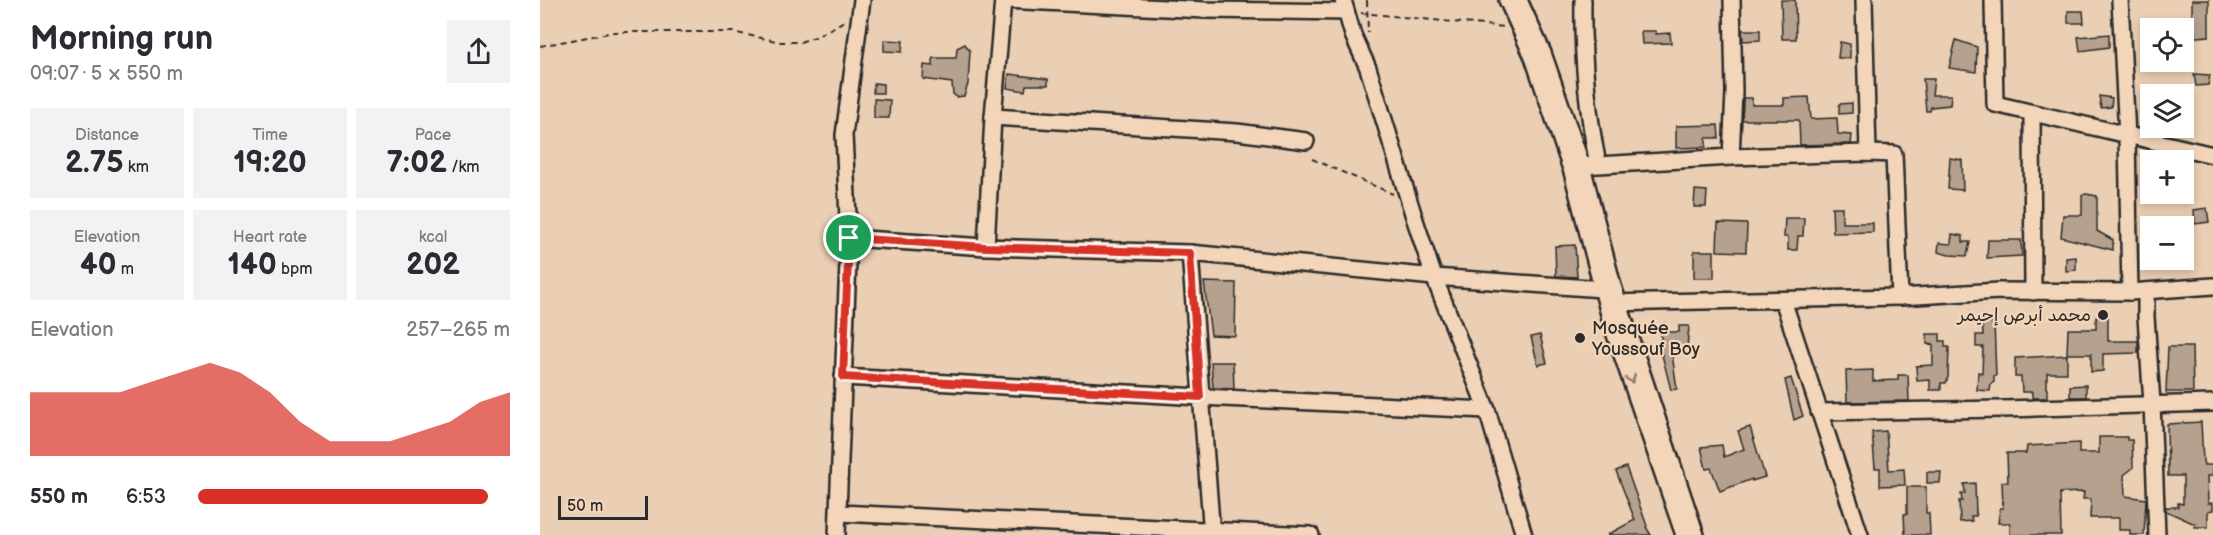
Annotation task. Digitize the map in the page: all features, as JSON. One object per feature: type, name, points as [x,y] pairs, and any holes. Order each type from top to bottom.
[{"type":"street","points":[[986,247],[993,117],[1004,0],[1205,10],[1345,6],[1353,34],[1368,68],[1434,277],[1487,410],[1524,535]]},
{"type":"street","points":[[1507,0],[1533,57],[1572,172],[1610,298],[1696,535]]},
{"type":"street","points":[[1519,0],[1543,53],[1582,166],[1610,298],[1612,326],[1684,535]]},
{"type":"street","points":[[1583,0],[1582,47],[1589,122],[1598,164]]},
{"type":"street","points":[[1731,157],[1734,92],[1732,0]]},
{"type":"street","points":[[1864,0],[1868,153]]},
{"type":"street","points":[[1993,0],[1995,104],[2213,155]]},
{"type":"street","points":[[2120,0],[2127,136],[2130,292]]},
{"type":"street","points":[[837,535],[840,513],[849,238],[844,121],[862,5]]},
{"type":"street","points":[[2032,113],[2033,292]]},
{"type":"street","points":[[993,117],[1238,132],[1306,141]]},
{"type":"street","points":[[1582,166],[1731,157],[1894,154],[1900,297]]},
{"type":"street","points":[[849,238],[986,247],[1190,253],[1434,277],[1610,298],[1783,300],[1900,297],[1999,291],[2130,292],[2213,286]]},
{"type":"street","points":[[1190,253],[1212,532]]},
{"type":"street","points":[[2146,291],[2157,535]]},
{"type":"street","points":[[1783,300],[1860,535]]},
{"type":"street","points":[[843,377],[1487,410]]},
{"type":"street","points":[[1819,412],[2213,403]]},
{"type":"street","points":[[840,513],[1311,535]]},
{"type":"path","points":[[1367,0],[1367,14]]},
{"type":"path","points":[[540,46],[614,32],[732,32],[781,42],[800,42],[818,36],[862,5]]},
{"type":"path","points":[[1345,6],[1367,14],[1520,28]]},
{"type":"path","points":[[1312,159],[1409,201]]},
{"type":"building","points":[[1781,0],[1795,0],[1796,39],[1782,39]]},
{"type":"building","points":[[2192,0],[2209,0],[2209,36],[2194,37],[2194,18],[2192,18]]},
{"type":"building","points":[[2068,11],[2083,11],[2084,23],[2068,23]]},
{"type":"building","points":[[1742,30],[1760,30],[1760,40],[1743,41]]},
{"type":"building","points":[[1641,31],[1656,31],[1656,34],[1670,33],[1671,43],[1642,44]]},
{"type":"building","points":[[2109,34],[2109,47],[2080,51],[2078,37]]},
{"type":"building","points":[[884,40],[903,41],[902,52],[884,51]]},
{"type":"building","points":[[1956,40],[1977,47],[1976,72],[1949,68]]},
{"type":"building","points":[[1840,42],[1850,44],[1850,58],[1838,58]]},
{"type":"building","points":[[965,44],[970,51],[968,84],[964,96],[957,97],[953,94],[952,83],[923,79],[924,65],[933,66],[933,58],[956,58],[957,48]]},
{"type":"building","points":[[1009,74],[1048,79],[1048,85],[1026,85],[1025,91],[1007,88]]},
{"type":"building","points":[[2194,74],[2210,75],[2208,85],[2196,86]]},
{"type":"building","points":[[1923,79],[1934,79],[1932,95],[1951,95],[1950,105],[1931,107],[1930,111],[1926,111]]},
{"type":"building","points":[[874,83],[883,84],[883,93],[873,93]]},
{"type":"building","points":[[2099,96],[2112,98],[2111,107],[2101,108]]},
{"type":"building","points":[[1809,97],[1811,119],[1837,118],[1838,134],[1852,135],[1851,144],[1800,145],[1799,120],[1742,120],[1743,98],[1752,98],[1752,105],[1784,105],[1784,98]]},
{"type":"building","points":[[874,99],[890,100],[889,118],[874,118]]},
{"type":"building","points":[[1852,103],[1852,113],[1839,114],[1839,104]]},
{"type":"building","points":[[1718,125],[1719,138],[1706,138],[1706,147],[1676,148],[1676,126]]},
{"type":"building","points":[[1950,158],[1962,160],[1963,190],[1948,189]]},
{"type":"building","points":[[1695,190],[1707,191],[1706,207],[1694,207]]},
{"type":"building","points":[[2082,195],[2097,196],[2097,231],[2113,240],[2113,250],[2061,237],[2063,215],[2082,215]]},
{"type":"building","points":[[1832,207],[1842,207],[1842,223],[1873,223],[1873,232],[1833,233]]},
{"type":"building","points":[[2207,208],[2209,222],[2195,224],[2194,210]]},
{"type":"building","points":[[1785,218],[1804,218],[1803,236],[1798,236],[1797,250],[1788,250],[1788,237],[1784,237]]},
{"type":"building","points":[[1718,223],[1747,224],[1746,252],[1717,251]]},
{"type":"building","points":[[1952,234],[1963,236],[1963,242],[1970,242],[1967,256],[1938,252],[1939,243],[1951,244]]},
{"type":"building","points":[[1988,240],[2021,240],[2022,256],[1987,258]]},
{"type":"building","points":[[1575,245],[1577,277],[1556,276],[1555,246]]},
{"type":"building","points":[[1694,251],[1714,251],[1714,278],[1694,278]]},
{"type":"building","points":[[2076,257],[2076,270],[2066,271],[2066,258]]},
{"type":"building","points":[[1204,282],[1236,283],[1235,336],[1211,335]]},
{"type":"building","points":[[2096,317],[2108,317],[2108,341],[2138,341],[2138,353],[2103,354],[2103,371],[2091,372],[2091,354],[2067,354],[2068,329],[2096,329]]},
{"type":"building","points":[[1982,322],[1994,322],[1996,376],[1994,376],[1990,391],[1977,390],[1978,372],[1982,373],[1983,347],[1976,347],[1976,335],[1983,335]]},
{"type":"building","points":[[1665,323],[1667,332],[1679,332],[1679,326],[1689,326],[1687,348],[1671,347],[1677,389],[1671,390],[1661,351],[1661,324]]},
{"type":"building","points":[[1927,334],[1940,334],[1940,341],[1945,341],[1945,347],[1949,347],[1948,377],[1946,383],[1941,383],[1941,390],[1930,390],[1930,380],[1917,381],[1916,366],[1933,365],[1933,345],[1927,344]]},
{"type":"building","points":[[1540,335],[1547,363],[1538,365],[1531,337]]},
{"type":"building","points":[[2168,347],[2192,347],[2193,392],[2166,392]]},
{"type":"building","points":[[2067,355],[2067,373],[2047,373],[2047,398],[2032,398],[2032,392],[2022,392],[2021,377],[2015,377],[2015,358]]},
{"type":"building","points":[[1211,362],[1233,362],[1234,389],[1213,388]]},
{"type":"building","points":[[1873,370],[1873,381],[1898,380],[1898,375],[1908,375],[1909,401],[1847,402],[1846,371]]},
{"type":"building","points":[[1791,378],[1803,416],[1794,420],[1785,380]]},
{"type":"building","points":[[2086,385],[2086,397],[2070,397],[2070,386]]},
{"type":"building","points":[[2201,422],[2204,465],[2213,465],[2213,476],[2207,476],[2208,503],[2213,503],[2213,510],[2208,511],[2208,527],[2195,527],[2195,524],[2166,511],[2166,507],[2178,507],[2178,503],[2183,504],[2183,476],[2168,476],[2167,424]]},
{"type":"building","points":[[1750,427],[1765,477],[1752,481],[1752,479],[1720,491],[1711,468],[1706,469],[1701,447],[1722,445],[1724,457],[1744,449],[1738,431]]},
{"type":"building","points":[[1886,431],[1889,470],[1904,469],[1905,485],[1880,486],[1880,468],[1875,468],[1872,432]]},
{"type":"building","points":[[2099,437],[2127,437],[2127,440],[2132,440],[2133,468],[2124,475],[2125,496],[2146,499],[2144,535],[2130,535],[2130,530],[2119,530],[2119,518],[2090,518],[2091,499],[2083,499],[2084,492],[2060,493],[2061,535],[2010,535],[2010,523],[1998,523],[2000,508],[2003,508],[2002,482],[2008,482],[2007,453],[2026,453],[2027,446],[2079,443],[2079,453],[2099,453]]},
{"type":"building","points":[[1626,467],[1646,527],[1651,535],[1607,535],[1635,520],[1616,471]]},
{"type":"building","points":[[1927,472],[1941,472],[1940,483],[1927,483]]},
{"type":"building","points":[[1975,483],[1976,516],[1971,516],[1972,521],[1960,522],[1959,501],[1962,501],[1961,494],[1965,494],[1964,484]]},
{"type":"building","points":[[1907,487],[1926,487],[1926,513],[1929,513],[1930,535],[1905,535],[1904,514],[1907,514]]},
{"type":"place","name":"محمد أبرص إحيمر","points":[[2103,315]]},
{"type":"place","name":"Mosquée Youssouf Boy","points":[[1580,338]]},
{"type":"route","points":[[849,238],[986,247],[1190,253],[1200,397],[843,377],[849,238]]}]
